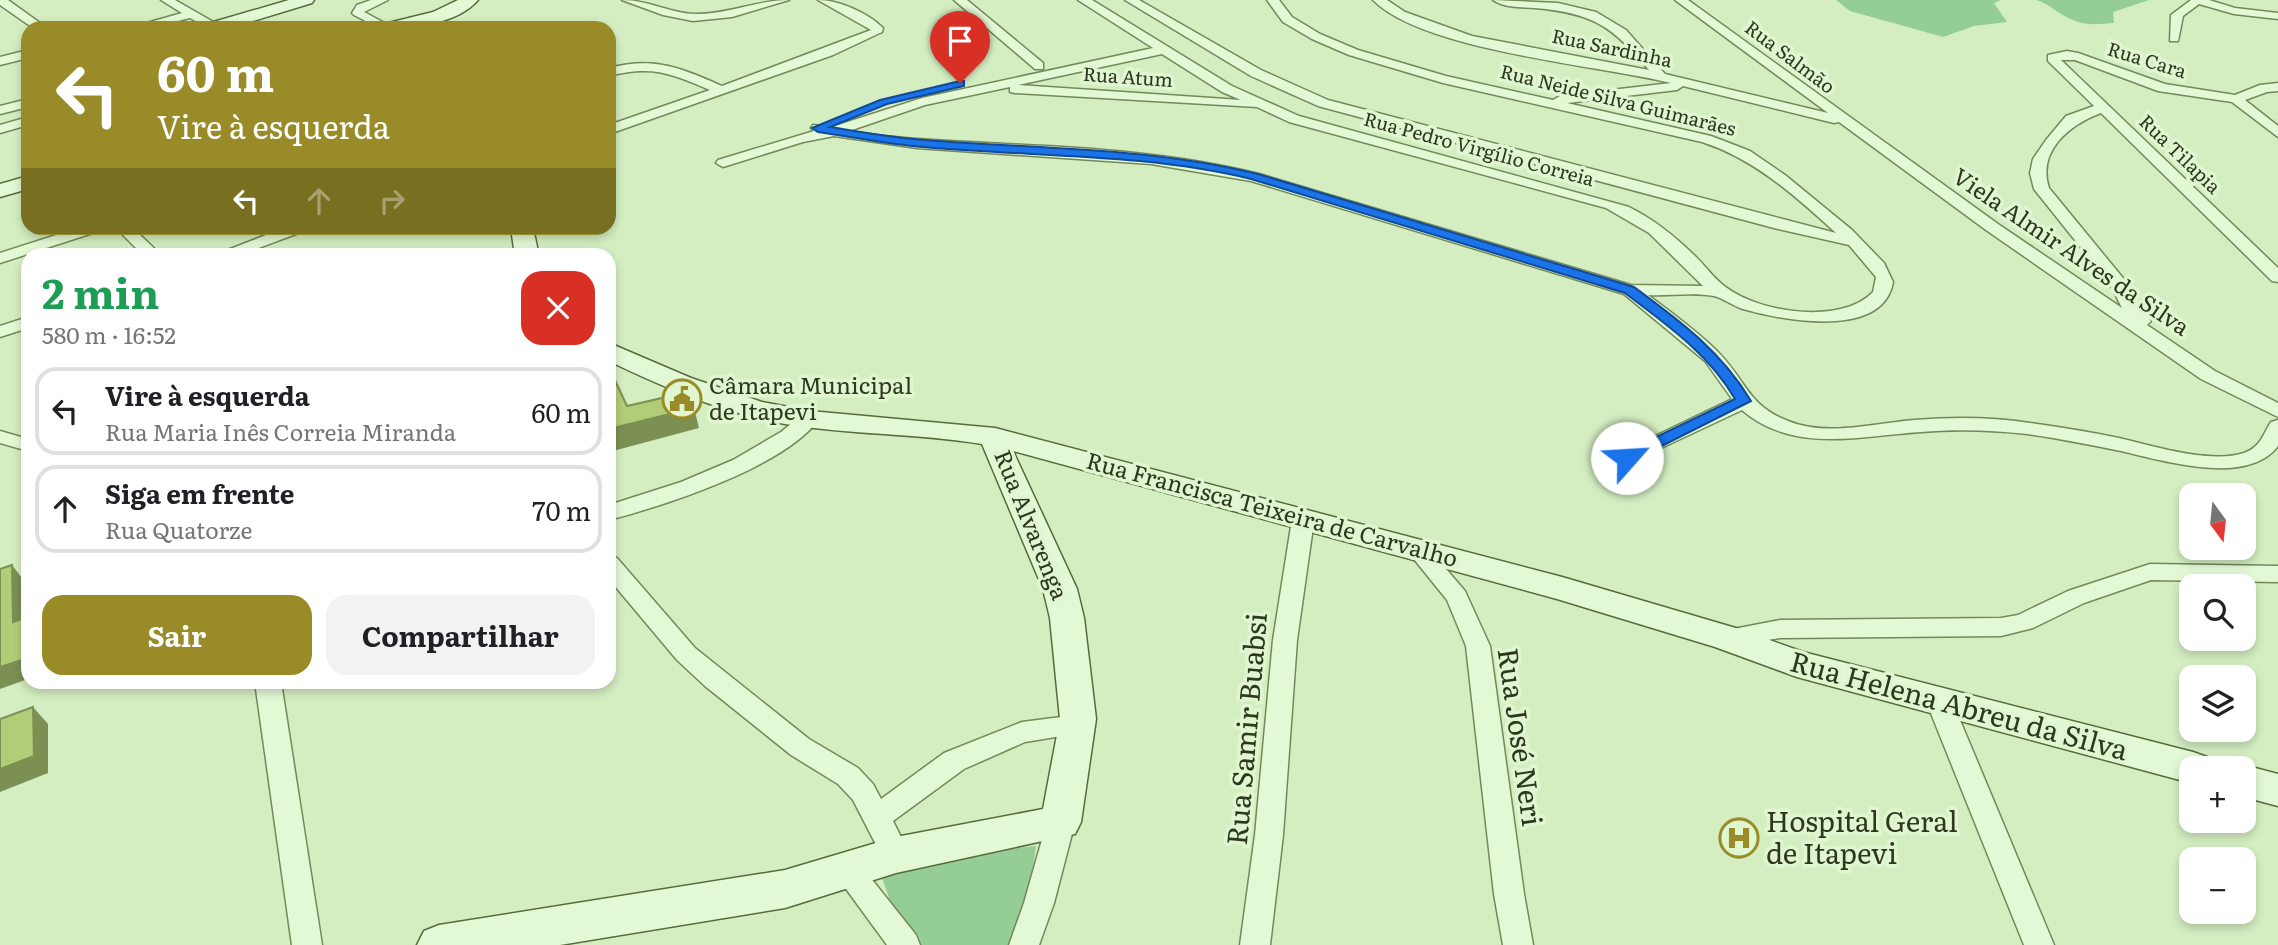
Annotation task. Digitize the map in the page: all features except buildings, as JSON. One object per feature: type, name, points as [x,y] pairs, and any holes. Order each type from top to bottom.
[{"type":"street","points":[[1,0],[31,21]]},
{"type":"street","points":[[167,0],[205,21]]},
{"type":"street","points":[[235,21],[306,0]]},
{"type":"street","points":[[372,21],[360,16],[358,9],[382,0]]},
{"type":"street","points":[[418,21],[439,16],[470,0]]},
{"type":"street","points":[[628,0],[682,17],[701,18],[737,13],[783,0]]},
{"type":"street","points":[[737,13],[747,0]]},
{"type":"street","points":[[616,128],[829,52],[876,32],[877,28],[870,23],[824,0]]},
{"type":"street","points":[[960,0],[1039,66]]},
{"type":"street","name":"Rua Pedro Virgílio Correia","points":[[1084,0],[1227,89],[1294,118],[1611,205],[1637,215],[1653,225],[1719,290],[1752,305],[1808,317],[1837,316],[1860,309]]},
{"type":"street","name":"Rua Pedro Virgílio Correia","points":[[1131,0],[1228,57],[1323,103],[1767,222],[1856,243]]},
{"type":"street","name":"Rua Neide Silva Guimarães","points":[[1273,0],[1286,18],[1309,33],[1362,56],[1442,80],[1706,139],[1751,157],[1876,261],[1884,276],[1884,289],[1876,301],[1860,309]]},
{"type":"street","name":"Rua Sardinha","points":[[1379,0],[1390,10],[1438,30],[1661,77],[1843,121]]},
{"type":"street","points":[[1499,0],[1580,10],[1603,19],[1629,41],[1661,77]]},
{"type":"street","name":"Rua Salmão","points":[[1681,0],[1843,121]]},
{"type":"street","points":[[2174,38],[2177,15],[2198,0],[2234,10],[2278,16]]},
{"type":"street","points":[[163,21],[191,14]]},
{"type":"street","points":[[826,130],[884,102],[1039,66],[1156,46]]},
{"type":"street","points":[[723,163],[896,109],[1156,46]]},
{"type":"street","name":"Rua Cara","points":[[2052,61],[2052,58],[2067,55],[2163,88],[2236,99]]},
{"type":"street","points":[[0,61],[21,56]]},
{"type":"street","points":[[1189,65],[1228,57]]},
{"type":"street","name":"Rua Tilapia","points":[[2052,61],[2278,277]]},
{"type":"street","points":[[616,70],[635,65],[661,65],[722,90]]},
{"type":"street","points":[[1541,102],[1686,85]]},
{"type":"street","points":[[2236,99],[2265,88],[2278,87]]},
{"type":"street","name":"Rua Atum","points":[[989,88],[1265,106]]},
{"type":"street","points":[[1199,102],[1227,89]]},
{"type":"street","points":[[2236,99],[2278,133]]},
{"type":"street","points":[[0,110],[21,105]]},
{"type":"street","points":[[2103,107],[2071,119],[2040,159],[2037,173],[2042,189],[2118,283],[2127,303],[2154,336]]},
{"type":"street","name":"Viela Almir Alves da Silva","points":[[1843,121],[1992,227],[2208,374],[2278,411]]},
{"type":"street","points":[[0,129],[21,123]]},
{"type":"street","points":[[826,130],[922,144],[1158,158],[1208,165],[1630,290],[1719,290]]},
{"type":"street","points":[[0,191],[21,185]]},
{"type":"street","points":[[31,248],[71,235]]},
{"type":"street","points":[[132,235],[146,248]]},
{"type":"street","points":[[255,248],[283,235]]},
{"type":"street","points":[[0,258],[21,251]]},
{"type":"street","points":[[1630,290],[1675,324],[1712,358],[1728,374],[1744,401],[1762,415],[1788,428],[1814,433],[1847,433],[1935,424],[1977,424],[2211,462],[2246,459],[2264,452],[2278,426]]},
{"type":"street","points":[[0,332],[21,324]]},
{"type":"street","name":"Rua Francisca Teixeira de Carvalho","points":[[616,354],[664,378],[754,408],[809,419],[942,428],[995,437],[1548,586],[1727,638]]},
{"type":"street","points":[[1627,458],[1744,401]]},
{"type":"street","points":[[616,511],[727,471],[789,438],[809,419]]},
{"type":"street","points":[[0,437],[21,443]]},
{"type":"street","name":"Rua Alvarenga","points":[[995,437],[999,454],[1060,589],[1067,618],[1077,725],[1061,822]]},
{"type":"street","name":"Rua Samir Buabsi","points":[[1255,945],[1269,835],[1285,640],[1303,520]]},
{"type":"street","name":"Rua José Neri","points":[[1420,553],[1457,597],[1478,646],[1509,894],[1518,945]]},
{"type":"street","points":[[1727,638],[1780,629],[2001,627],[2024,622],[2076,597],[2150,572],[2176,570],[2278,574]]},
{"type":"street","points":[[616,572],[686,654],[800,747],[848,776],[863,792],[878,816],[896,855]]},
{"type":"street","name":"Rua Helena Abreu da Silva","points":[[1727,638],[1797,664],[2179,764]]},
{"type":"street","points":[[269,689],[307,945]]},
{"type":"street","points":[[1939,701],[2039,945]]},
{"type":"street","points":[[878,816],[954,761],[1022,732],[1077,725]]},
{"type":"street","points":[[2256,784],[2278,790]]},
{"type":"street","points":[[439,945],[785,889],[896,855],[1061,822],[1039,903],[1024,945]]},
{"type":"street","points":[[848,871],[905,945]]},
{"type":"green space","points":[[1836,0],[2001,0],[1994,3],[2007,22],[1974,26],[1943,37],[1850,11]]},
{"type":"green space","points":[[2036,0],[2149,0],[2113,12],[2114,23],[2093,24],[2073,20]]},
{"type":"green space","points":[[1036,846],[1027,908],[1012,945],[919,945],[890,901],[881,875],[988,851]]},
{"type":"place","name":"Câmara Municipal de Itapevi","points":[[682,399]]},
{"type":"place","name":"Hospital Geral de Itapevi","points":[[1739,838]]},
{"type":"route","points":[[960,83],[864,108],[818,128],[922,144],[1090,153],[1208,165],[1544,262],[1630,290],[1675,324],[1712,358],[1728,374],[1744,401],[1627,458]]}]
